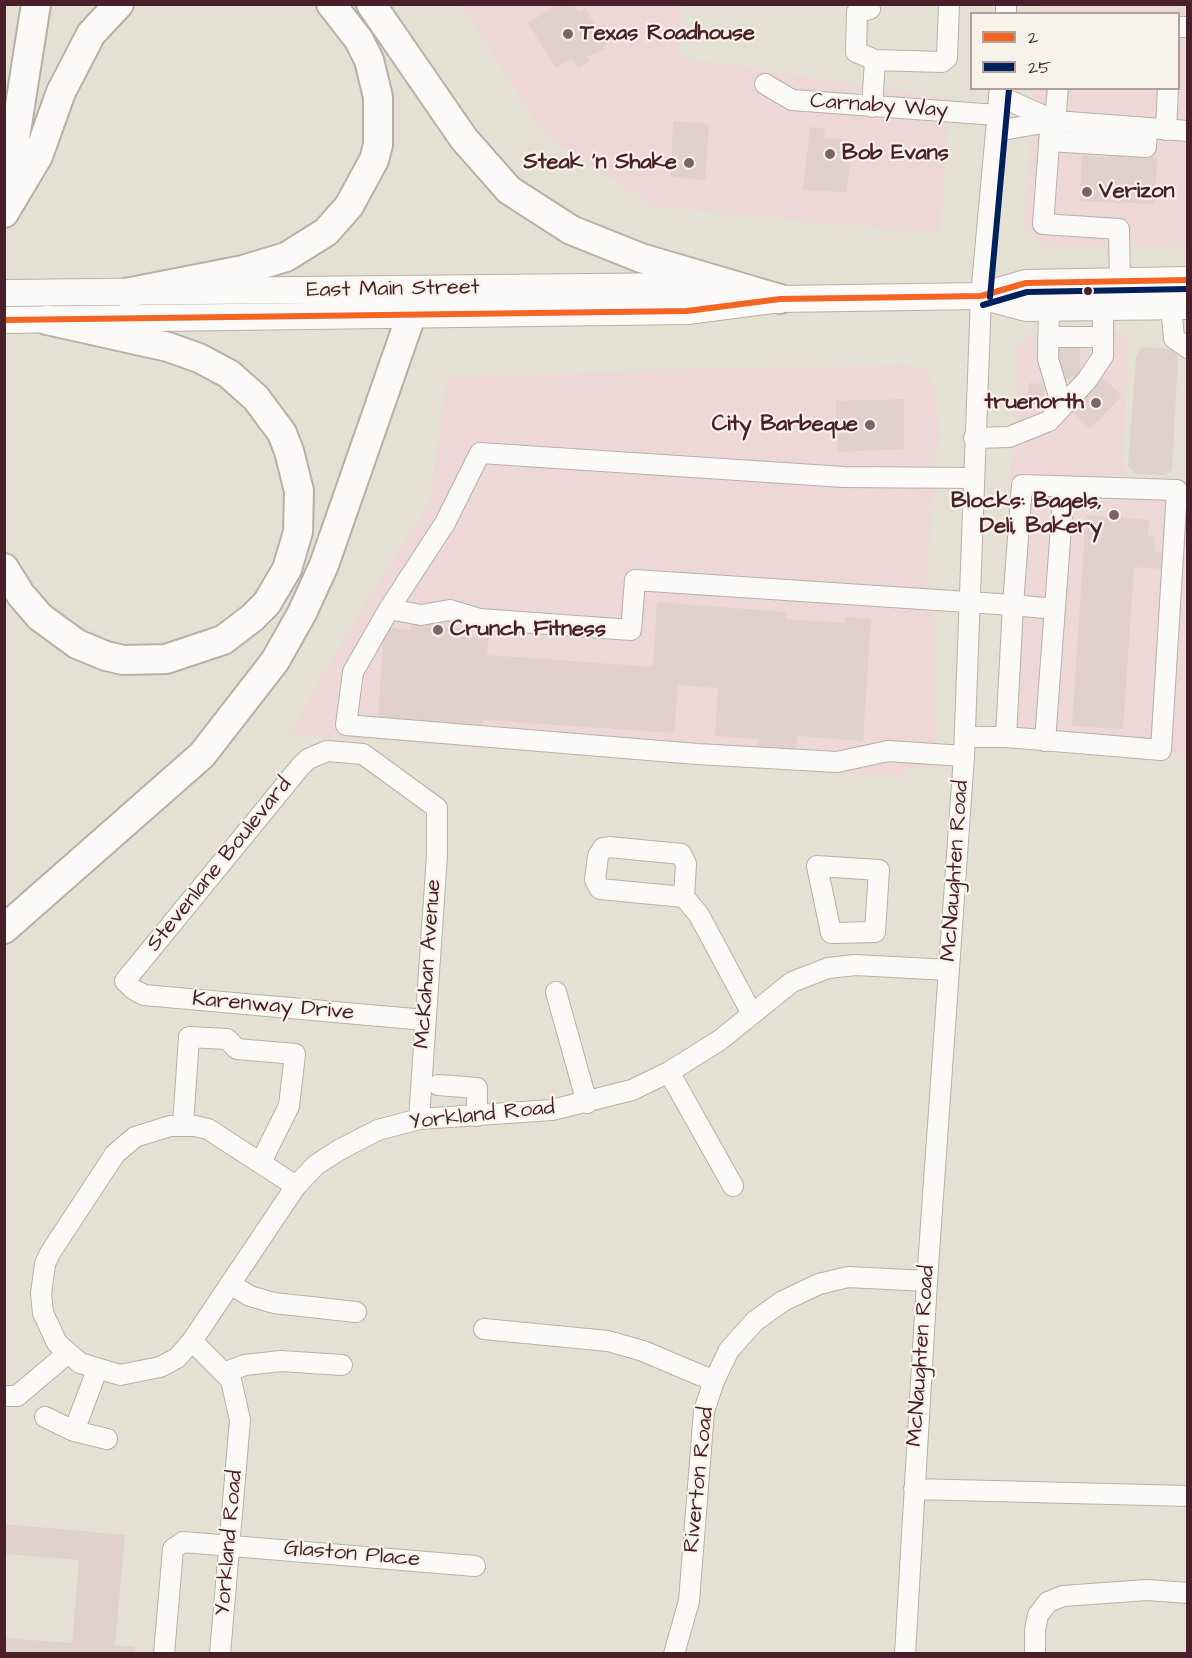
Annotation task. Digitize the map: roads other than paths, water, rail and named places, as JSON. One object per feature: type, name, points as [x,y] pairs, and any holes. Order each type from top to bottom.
[{"type":"highway","points":[[4,206],[36,4]]},
{"type":"highway","points":[[4,213],[38,156],[61,92],[91,34],[118,4]]},
{"type":"highway","points":[[126,293],[243,270],[286,257],[326,232],[350,206],[374,160],[379,128],[378,97],[369,60],[359,40],[331,4]]},
{"type":"highway","points":[[371,4],[464,139],[508,190],[571,230],[641,258],[780,299]]},
{"type":"highway","points":[[4,568],[17,589],[40,617],[52,628],[77,644],[106,656],[123,660],[166,659],[223,640],[252,618],[267,603],[287,569],[298,532],[298,490],[289,451],[282,433],[256,398],[229,374],[200,358],[46,306]]},
{"type":"highway","points":[[4,929],[202,755],[275,661],[302,613],[324,565],[412,313]]},
{"type":"main road","name":"East Main Street","points":[[4,293],[46,306],[412,313],[687,310],[780,299],[981,296],[1026,283],[1188,280]]},
{"type":"main road","name":"East Main Street","points":[[4,320],[46,306],[126,293],[686,286],[780,299]]},
{"type":"main road","name":"East Main Street","points":[[981,296],[1026,308],[1179,306]]},
{"type":"street","points":[[870,11],[857,12],[856,52],[874,60],[942,62],[947,58],[949,4]]},
{"type":"street","points":[[872,107],[874,60]]},
{"type":"street","name":"Carnaby Way","points":[[765,84],[792,100],[872,107],[998,108]]},
{"type":"street","points":[[1058,90],[1055,121],[1049,141],[1043,224],[1119,229],[1120,281]]},
{"type":"street","points":[[1049,141],[1146,147],[1156,129],[1167,90]]},
{"type":"street","points":[[998,108],[1055,121]]},
{"type":"street","points":[[998,108],[1055,121],[1188,131]]},
{"type":"street","name":"McNaughten Road","points":[[905,1653],[927,1281],[964,747],[981,296],[998,108]]},
{"type":"street","points":[[1179,306],[1174,338],[1188,348]]},
{"type":"street","points":[[974,438],[1009,437],[1048,421],[1087,380],[1102,356],[1102,307]]},
{"type":"street","points":[[1048,308],[1048,359],[1062,406]]},
{"type":"street","points":[[1048,338],[1102,337]]},
{"type":"street","points":[[973,478],[834,476],[480,453],[445,523],[388,609],[353,672],[346,725],[685,753],[837,762],[888,751],[964,747],[1006,737],[1161,750],[1182,489],[1022,485],[1012,605],[1006,737]]},
{"type":"street","points":[[1045,741],[1064,487]]},
{"type":"street","points":[[388,609],[421,615],[450,610],[480,619],[631,630],[635,580],[970,601],[1055,609]]},
{"type":"street","name":"McKahan Avenue","points":[[318,754],[337,750],[363,754],[437,808],[419,1119]]},
{"type":"street","name":"Stevenlane Boulevard","points":[[125,981],[300,767],[318,754]]},
{"type":"street","points":[[684,897],[600,889],[596,880],[599,852],[609,847],[681,854],[686,864],[684,897],[699,915],[752,1014]]},
{"type":"street","points":[[853,934],[855,965]]},
{"type":"street","name":"Yorkland Road","points":[[220,1653],[240,1420],[235,1389],[226,1372],[192,1341],[296,1186],[316,1166],[339,1150],[378,1130],[419,1119],[519,1114],[587,1103],[632,1090],[669,1072],[720,1040],[792,982],[828,968],[855,965],[949,970]]},
{"type":"street","name":"Karenway Drive","points":[[125,981],[133,990],[144,995],[425,1020]]},
{"type":"street","points":[[556,992],[587,1103]]},
{"type":"street","points":[[183,1125],[189,1037],[227,1039],[237,1049],[295,1054],[289,1106],[261,1162]]},
{"type":"street","points":[[669,1072],[733,1186]]},
{"type":"street","points":[[438,1085],[477,1088],[477,1116]]},
{"type":"street","points":[[192,1341],[177,1358],[160,1368],[120,1375],[97,1370],[68,1353],[51,1333],[43,1313],[40,1293],[50,1253],[120,1150],[146,1131],[183,1125],[195,1126],[220,1135],[296,1186]]},
{"type":"street","name":"Riverton Road","points":[[674,1653],[688,1601],[704,1411],[714,1381],[729,1350],[755,1321],[783,1301],[819,1284],[848,1277],[927,1281]]},
{"type":"street","points":[[230,1284],[250,1296],[274,1304],[356,1312]]},
{"type":"street","points":[[484,1329],[608,1341],[644,1351],[714,1381]]},
{"type":"street","points":[[4,1396],[17,1396],[68,1353]]},
{"type":"street","points":[[226,1372],[245,1365],[281,1361],[342,1365]]},
{"type":"street","points":[[74,1431],[97,1370]]},
{"type":"street","points":[[45,1417],[74,1431],[107,1439]]},
{"type":"street","points":[[914,1489],[1188,1496]]},
{"type":"street","name":"Glaston Place","points":[[164,1653],[173,1549],[183,1542],[230,1544],[475,1566]]},
{"type":"street","points":[[1035,1653],[1035,1630],[1038,1615],[1048,1602],[1063,1596],[1147,1590],[1188,1593]]},
{"type":"place","name":"Texas Roadhouse","points":[[568,34]]},
{"type":"place","name":"Bob Evans","points":[[830,154]]},
{"type":"place","name":"Steak 'n Shake","points":[[689,163]]},
{"type":"place","name":"Verizon","points":[[1087,192]]},
{"type":"place","name":"truenorth","points":[[1096,403]]},
{"type":"place","name":"City Barbeque","points":[[870,425]]},
{"type":"place","name":"Blocks: Bagels, Deli, Bakery","points":[[1114,515]]},
{"type":"place","name":"Crunch Fitness","points":[[438,630]]}]
